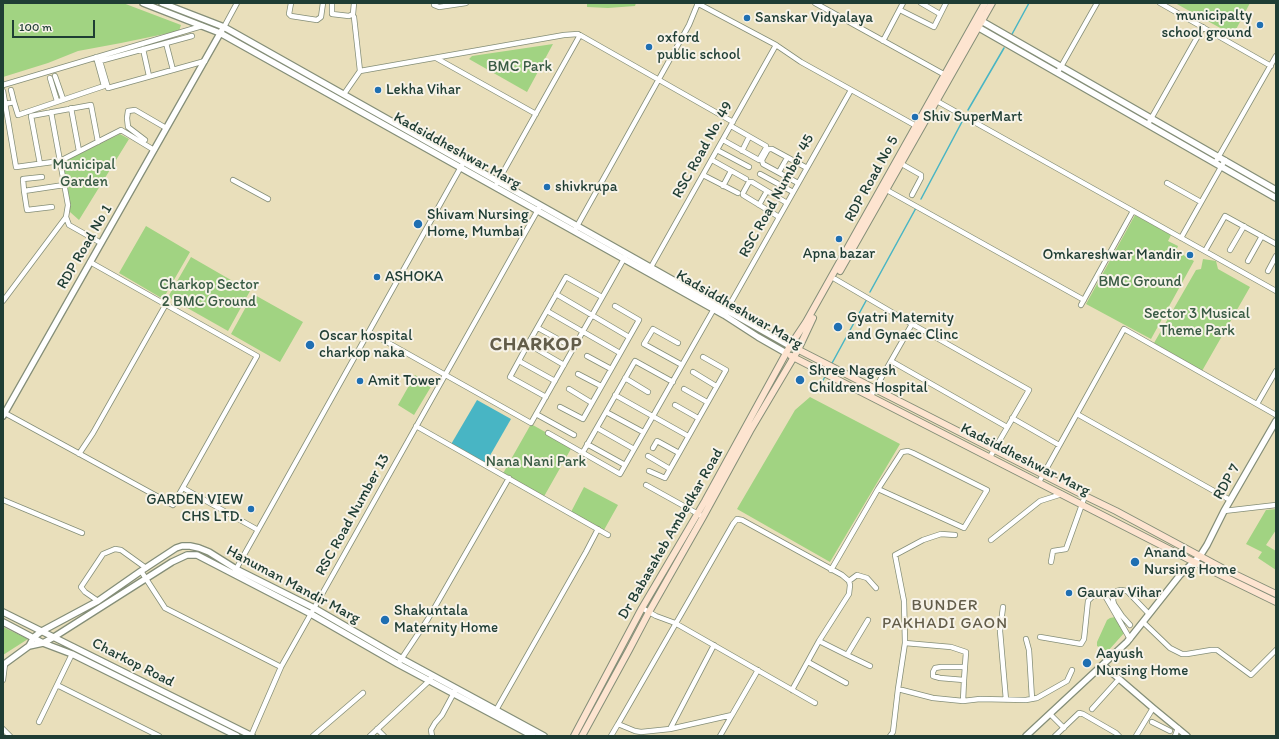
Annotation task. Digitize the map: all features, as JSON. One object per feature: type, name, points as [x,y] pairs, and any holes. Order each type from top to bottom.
[{"type":"main road","points":[[977,23],[986,3]]},
{"type":"main road","points":[[977,23],[992,3]]},
{"type":"main road","name":"RDP Road No 5","points":[[798,350],[810,324],[884,188],[977,23]]},
{"type":"main road","name":"RDP Road No 5","points":[[790,346],[806,322],[884,188],[900,164],[918,127]]},
{"type":"main road","name":"Kadsiddheshwar Marg","points":[[790,346],[1085,496],[1116,510],[1200,556],[1276,594]]},
{"type":"main road","name":"Dr Babasaheb Ambedkar Road","points":[[773,385],[790,346]]},
{"type":"main road","name":"Dr Babasaheb Ambedkar Road","points":[[582,736],[761,406],[773,385],[798,350]]},
{"type":"main road","name":"Kadsiddheshwar Marg","points":[[786,353],[1194,562],[1276,602]]},
{"type":"main road","name":"Dr Babasaheb Ambedkar Road","points":[[574,736],[642,608],[700,516]]},
{"type":"main road","points":[[622,647],[629,650]]},
{"type":"street","name":"Kadsiddheshwar Marg","points":[[162,3],[224,27],[344,94],[462,165]]},
{"type":"street","points":[[224,27],[237,3]]},
{"type":"street","points":[[291,3],[289,14],[291,16],[317,20],[321,17],[323,3]]},
{"type":"street","points":[[332,3],[332,14],[349,16],[353,14],[354,3]]},
{"type":"street","points":[[434,3],[434,5],[440,7],[466,3]]},
{"type":"street","points":[[575,228],[689,25],[698,3],[776,45],[801,62],[918,127]]},
{"type":"street","points":[[815,3],[947,76]]},
{"type":"street","points":[[883,41],[904,3]]},
{"type":"street","points":[[921,3],[940,14]]},
{"type":"street","points":[[900,10],[934,27],[946,3]]},
{"type":"street","points":[[1058,72],[1097,3]]},
{"type":"street","points":[[1160,3],[1271,66]]},
{"type":"street","name":"Kadsiddheshwar Marg","points":[[147,4],[220,33],[462,165],[715,307],[790,346]]},
{"type":"street","points":[[344,94],[360,71],[354,17]]},
{"type":"street","points":[[977,23],[1061,66],[1276,190]]},
{"type":"street","points":[[977,23],[1058,72],[1276,198]]},
{"type":"street","points":[[3,85],[202,26]]},
{"type":"street","name":"RDP Road No 1","points":[[4,414],[224,27]]},
{"type":"street","points":[[1148,124],[1203,27]]},
{"type":"street","points":[[360,71],[564,35],[578,34]]},
{"type":"street","points":[[496,184],[580,35],[732,124],[749,137],[766,146],[766,148],[758,160],[723,140]]},
{"type":"street","points":[[192,36],[100,61],[108,88],[205,61]]},
{"type":"street","points":[[166,43],[173,70]]},
{"type":"street","name":"RSC Road No. 49","points":[[651,267],[776,45]]},
{"type":"street","points":[[143,49],[149,76]]},
{"type":"street","points":[[1215,163],[1276,56]]},
{"type":"street","points":[[11,90],[18,114],[104,86],[96,57]]},
{"type":"street","points":[[436,58],[536,114]]},
{"type":"street","points":[[55,76],[63,99]]},
{"type":"street","points":[[50,78],[57,101]]},
{"type":"street","name":"RSC Road Number 45","points":[[725,312],[851,90]]},
{"type":"street","points":[[3,91],[16,167],[60,161],[121,130],[154,150]]},
{"type":"street","points":[[934,99],[1276,291]]},
{"type":"street","points":[[5,104],[14,102]]},
{"type":"street","points":[[40,164],[31,116],[90,105],[98,142]]},
{"type":"street","points":[[71,108],[79,151]]},
{"type":"street","points":[[145,140],[128,127],[126,118],[128,111],[135,110],[166,128]]},
{"type":"street","points":[[3,301],[66,217],[68,204],[51,112]]},
{"type":"street","points":[[742,151],[749,137]]},
{"type":"street","points":[[798,183],[763,164],[762,160],[769,149],[772,149],[806,168]]},
{"type":"street","points":[[717,150],[749,168]]},
{"type":"street","points":[[779,172],[787,158]]},
{"type":"street","points":[[712,160],[746,179]]},
{"type":"street","points":[[1181,238],[1225,160]]},
{"type":"street","points":[[900,164],[921,175],[921,178],[912,195]]},
{"type":"street","points":[[29,646],[43,643],[54,637],[172,562],[188,555],[197,556],[235,572],[462,165]]},
{"type":"street","points":[[723,186],[732,171]]},
{"type":"street","points":[[760,174],[792,192]]},
{"type":"street","points":[[705,176],[738,193]]},
{"type":"street","points":[[42,177],[23,179],[27,210],[52,207]]},
{"type":"street","points":[[233,180],[268,199]]},
{"type":"street","points":[[779,217],[743,195],[749,182],[752,182],[787,203]]},
{"type":"street","points":[[1167,183],[1201,202]]},
{"type":"street","points":[[24,191],[64,185]]},
{"type":"street","points":[[884,188],[1084,300]]},
{"type":"street","points":[[759,205],[767,191]]},
{"type":"street","name":"RSC Road Number 13","points":[[251,736],[280,667],[539,208]]},
{"type":"street","points":[[1081,305],[1133,211]]},
{"type":"street","points":[[1206,251],[1226,216],[1276,244]]},
{"type":"street","points":[[66,217],[69,225],[101,243]]},
{"type":"street","points":[[1230,250],[1244,226]]},
{"type":"street","points":[[1248,261],[1262,236]]},
{"type":"street","name":"Kadsiddheshwar Marg","points":[[625,256],[651,267],[715,307]]},
{"type":"street","points":[[369,332],[531,423],[625,256]]},
{"type":"street","points":[[1268,271],[1276,256]]},
{"type":"street","points":[[4,414],[173,505],[258,356],[90,262]]},
{"type":"street","points":[[546,397],[510,377],[556,294],[566,277],[602,297]]},
{"type":"street","points":[[835,279],[1029,390],[990,457]]},
{"type":"street","points":[[556,294],[629,337]]},
{"type":"street","points":[[79,454],[93,433],[166,304]]},
{"type":"street","points":[[560,407],[583,419],[639,320],[614,306]]},
{"type":"street","points":[[548,433],[620,474],[715,307]]},
{"type":"street","points":[[547,311],[620,353]]},
{"type":"street","name":"Kadsiddheshwar Marg","points":[[725,312],[758,337],[786,353]]},
{"type":"street","points":[[871,396],[912,324]]},
{"type":"street","points":[[538,328],[574,348]]},
{"type":"street","points":[[678,343],[653,329],[644,344],[682,365]]},
{"type":"street","points":[[1039,482],[1124,329],[1276,415]]},
{"type":"street","points":[[528,344],[564,365]]},
{"type":"street","points":[[587,356],[611,369]]},
{"type":"street","points":[[649,470],[664,478],[726,370],[703,357]]},
{"type":"street","points":[[583,452],[635,360],[672,382]]},
{"type":"street","points":[[519,361],[555,381]]},
{"type":"street","points":[[891,361],[1007,427]]},
{"type":"street","points":[[1257,404],[1276,370]]},
{"type":"street","points":[[693,372],[716,386]]},
{"type":"street","points":[[578,374],[601,386]]},
{"type":"street","points":[[625,378],[648,392]]},
{"type":"street","points":[[684,389],[707,402]]},
{"type":"street","points":[[569,390],[592,402]]},
{"type":"street","points":[[616,395],[688,436]]},
{"type":"street","points":[[675,405],[698,418]]},
{"type":"street","points":[[606,412],[643,432]]},
{"type":"street","points":[[536,414],[574,435]]},
{"type":"street","points":[[1077,414],[1230,500]]},
{"type":"street","points":[[1012,418],[1059,445]]},
{"type":"street","name":"RDP 7","points":[[1026,736],[1130,639],[1180,575],[1200,556],[1208,545],[1230,500],[1276,421]]},
{"type":"street","points":[[416,426],[608,535]]},
{"type":"street","points":[[597,428],[634,449]]},
{"type":"street","points":[[653,448],[656,441],[679,453]]},
{"type":"street","points":[[587,444],[625,465]]},
{"type":"street","points":[[831,570],[878,488],[902,452],[908,451],[987,490],[964,528],[878,488]]},
{"type":"street","points":[[648,456],[670,469]]},
{"type":"street","points":[[400,662],[428,620],[509,478]]},
{"type":"street","points":[[646,485],[700,516]]},
{"type":"street","points":[[183,488],[258,530]]},
{"type":"street","points":[[991,540],[1040,501],[1062,494]]},
{"type":"street","points":[[1051,562],[1053,551],[1066,549],[1085,496]]},
{"type":"street","points":[[3,500],[82,533]]},
{"type":"street","points":[[1224,511],[1276,505]]},
{"type":"street","points":[[611,736],[675,623],[737,519],[742,520],[842,575],[849,581],[850,584],[849,594],[819,641],[792,690]]},
{"type":"street","points":[[533,736],[495,712],[598,529]]},
{"type":"street","points":[[893,735],[905,643],[904,601],[895,555],[923,540],[941,534],[956,535]]},
{"type":"street","name":"Hanuman Mandir Marg","points":[[34,637],[42,631],[98,601],[176,548],[190,546],[209,552],[235,572],[312,611],[400,662],[454,691],[544,736]]},
{"type":"street","points":[[98,601],[84,592],[81,587],[103,554],[115,549],[121,550],[143,570],[146,578],[165,608],[280,667]]},
{"type":"street","points":[[849,581],[857,575],[866,578],[876,588]]},
{"type":"street","points":[[1111,601],[1117,592],[1124,590],[1149,614]]},
{"type":"street","points":[[1040,637],[1081,644],[1084,639],[1088,601],[1093,596],[1104,594],[1114,604],[1130,625]]},
{"type":"street","points":[[1111,601],[1130,639]]},
{"type":"street","points":[[1003,607],[1000,631],[1006,700]]},
{"type":"street","points":[[642,608],[656,616],[675,623],[815,703]]},
{"type":"street","name":"Charkop Road","points":[[3,612],[251,736]]},
{"type":"street","points":[[847,655],[868,620]]},
{"type":"street","name":"Charkop Road","points":[[3,622],[43,643],[72,654],[237,736]]},
{"type":"street","points":[[1143,622],[1170,648],[1182,654],[1218,650],[1251,675],[1276,650]]},
{"type":"street","points":[[3,680],[4,665],[29,646],[34,637]]},
{"type":"street","points":[[1026,639],[1029,650],[1032,699]]},
{"type":"street","points":[[819,641],[870,666]]},
{"type":"street","points":[[905,643],[951,647],[966,652],[962,701]]},
{"type":"street","points":[[670,729],[714,645]]},
{"type":"street","points":[[39,722],[72,654]]},
{"type":"street","points":[[808,662],[846,683]]},
{"type":"street","points":[[1103,665],[1187,736]]},
{"type":"street","points":[[964,680],[940,678],[933,676],[933,672],[935,668],[941,667],[965,667]]},
{"type":"street","points":[[720,736],[758,670]]},
{"type":"street","points":[[898,689],[933,698],[962,701],[980,699],[1032,699],[1037,698],[1067,681],[1072,670]]},
{"type":"street","points":[[370,736],[431,678]]},
{"type":"street","points":[[1092,709],[1119,679]]},
{"type":"street","points":[[57,685],[159,736]]},
{"type":"street","points":[[432,736],[431,730],[435,722],[442,715],[454,691]]},
{"type":"street","points":[[314,736],[364,693]]},
{"type":"street","points":[[1136,736],[1153,708]]},
{"type":"street","points":[[1050,714],[1064,728]]},
{"type":"street","points":[[1055,736],[1077,714],[1080,714],[1119,736]]},
{"type":"street","points":[[618,724],[641,732],[670,729],[732,715]]},
{"type":"street","points":[[1152,722],[1170,734],[1172,724]]},
{"type":"street","points":[[1175,736],[1178,728]]},
{"type":"street","points":[[3,729],[10,736]]},
{"type":"street","points":[[377,729],[384,736]]},
{"type":"green space","points":[[3,3],[123,3],[181,25],[179,31],[78,51],[48,63],[3,77]]},
{"type":"green space","points":[[587,3],[636,3],[635,6],[608,8],[587,7]]},
{"type":"green space","points":[[1175,3],[1250,3],[1233,35]]},
{"type":"green space","name":"BMC Park","points":[[553,44],[527,92],[469,59],[472,56]]},
{"type":"green space","name":"Municipal Garden","points":[[120,134],[129,139],[79,220],[70,212],[63,162]]},
{"type":"green space","name":"BMC Ground","points":[[1135,215],[1171,235],[1168,241],[1178,246],[1176,251],[1194,261],[1151,339],[1086,304]]},
{"type":"green space","points":[[146,226],[190,252],[163,299],[119,273]]},
{"type":"green space","name":"Charkop Sector 2 BMC Ground","points":[[191,257],[250,291],[228,331],[168,297]]},
{"type":"green space","name":"Sector 3 Musical Theme Park","points":[[1203,259],[1216,261],[1218,269],[1250,287],[1202,371],[1154,343],[1196,270],[1201,269]]},
{"type":"green space","points":[[253,294],[303,322],[280,362],[231,334]]},
{"type":"green space","points":[[415,375],[432,385],[414,415],[398,405]]},
{"type":"green space","points":[[810,397],[900,444],[830,562],[737,509],[795,410]]},
{"type":"green space","name":"Nana Nani Park","points":[[531,424],[572,447],[542,500],[501,477]]},
{"type":"green space","points":[[584,487],[618,505],[604,530],[571,512]]},
{"type":"green space","points":[[1276,509],[1276,530],[1266,545],[1276,551],[1276,570],[1258,558],[1262,552],[1246,544],[1266,510]]},
{"type":"green space","points":[[1115,617],[1125,632],[1108,651],[1097,646],[1097,642],[1107,620]]},
{"type":"green space","points":[[3,627],[28,639],[3,655]]},
{"type":"water","points":[[477,400],[511,419],[484,466],[450,446]]},
{"type":"waterway","points":[[1011,36],[1029,3]]},
{"type":"waterway","points":[[968,110],[1004,48]]},
{"type":"waterway","points":[[921,199],[964,118]]},
{"type":"waterway","points":[[870,292],[916,208]]},
{"type":"waterway","points":[[831,365],[867,299]]},
{"type":"waterway","points":[[822,382],[826,375]]},
{"type":"place","name":"Sanskar Vidyalaya","points":[[747,18]]},
{"type":"place","name":"municipalty school ground","points":[[1260,25]]},
{"type":"place","name":"oxford public school","points":[[649,47]]},
{"type":"place","name":"Lekha Vihar","points":[[378,90]]},
{"type":"place","name":"Shiv SuperMart","points":[[915,117]]},
{"type":"place","name":"shivkrupa","points":[[547,187]]},
{"type":"place","name":"Shivam Nursing Home, Mumbai","points":[[418,224]]},
{"type":"place","name":"Apna bazar","points":[[839,239]]},
{"type":"place","name":"Omkareshwar Mandir","points":[[1190,255]]},
{"type":"place","name":"ASHOKA","points":[[377,277]]},
{"type":"place","name":"Gyatri Maternity and Gynaec Clinc","points":[[838,327]]},
{"type":"place","name":"Oscar hospital charkop naka","points":[[310,345]]},
{"type":"place","name":"Shree Nagesh Childrens Hospital","points":[[800,380]]},
{"type":"place","name":"Amit Tower","points":[[360,381]]},
{"type":"place","name":"GARDEN VIEW CHS LTD.","points":[[251,509]]},
{"type":"place","name":"Anand Nursing Home","points":[[1135,562]]},
{"type":"place","name":"Gaurav Vihar","points":[[1069,593]]},
{"type":"place","name":"Shakuntala Maternity Home","points":[[385,620]]},
{"type":"place","name":"Aayush Nursing Home","points":[[1087,663]]},
{"type":"district","name":"CHARKOP","points":[[536,345]]},
{"type":"district","name":"BUNDER PAKHADI GAON","points":[[945,615]]}]
